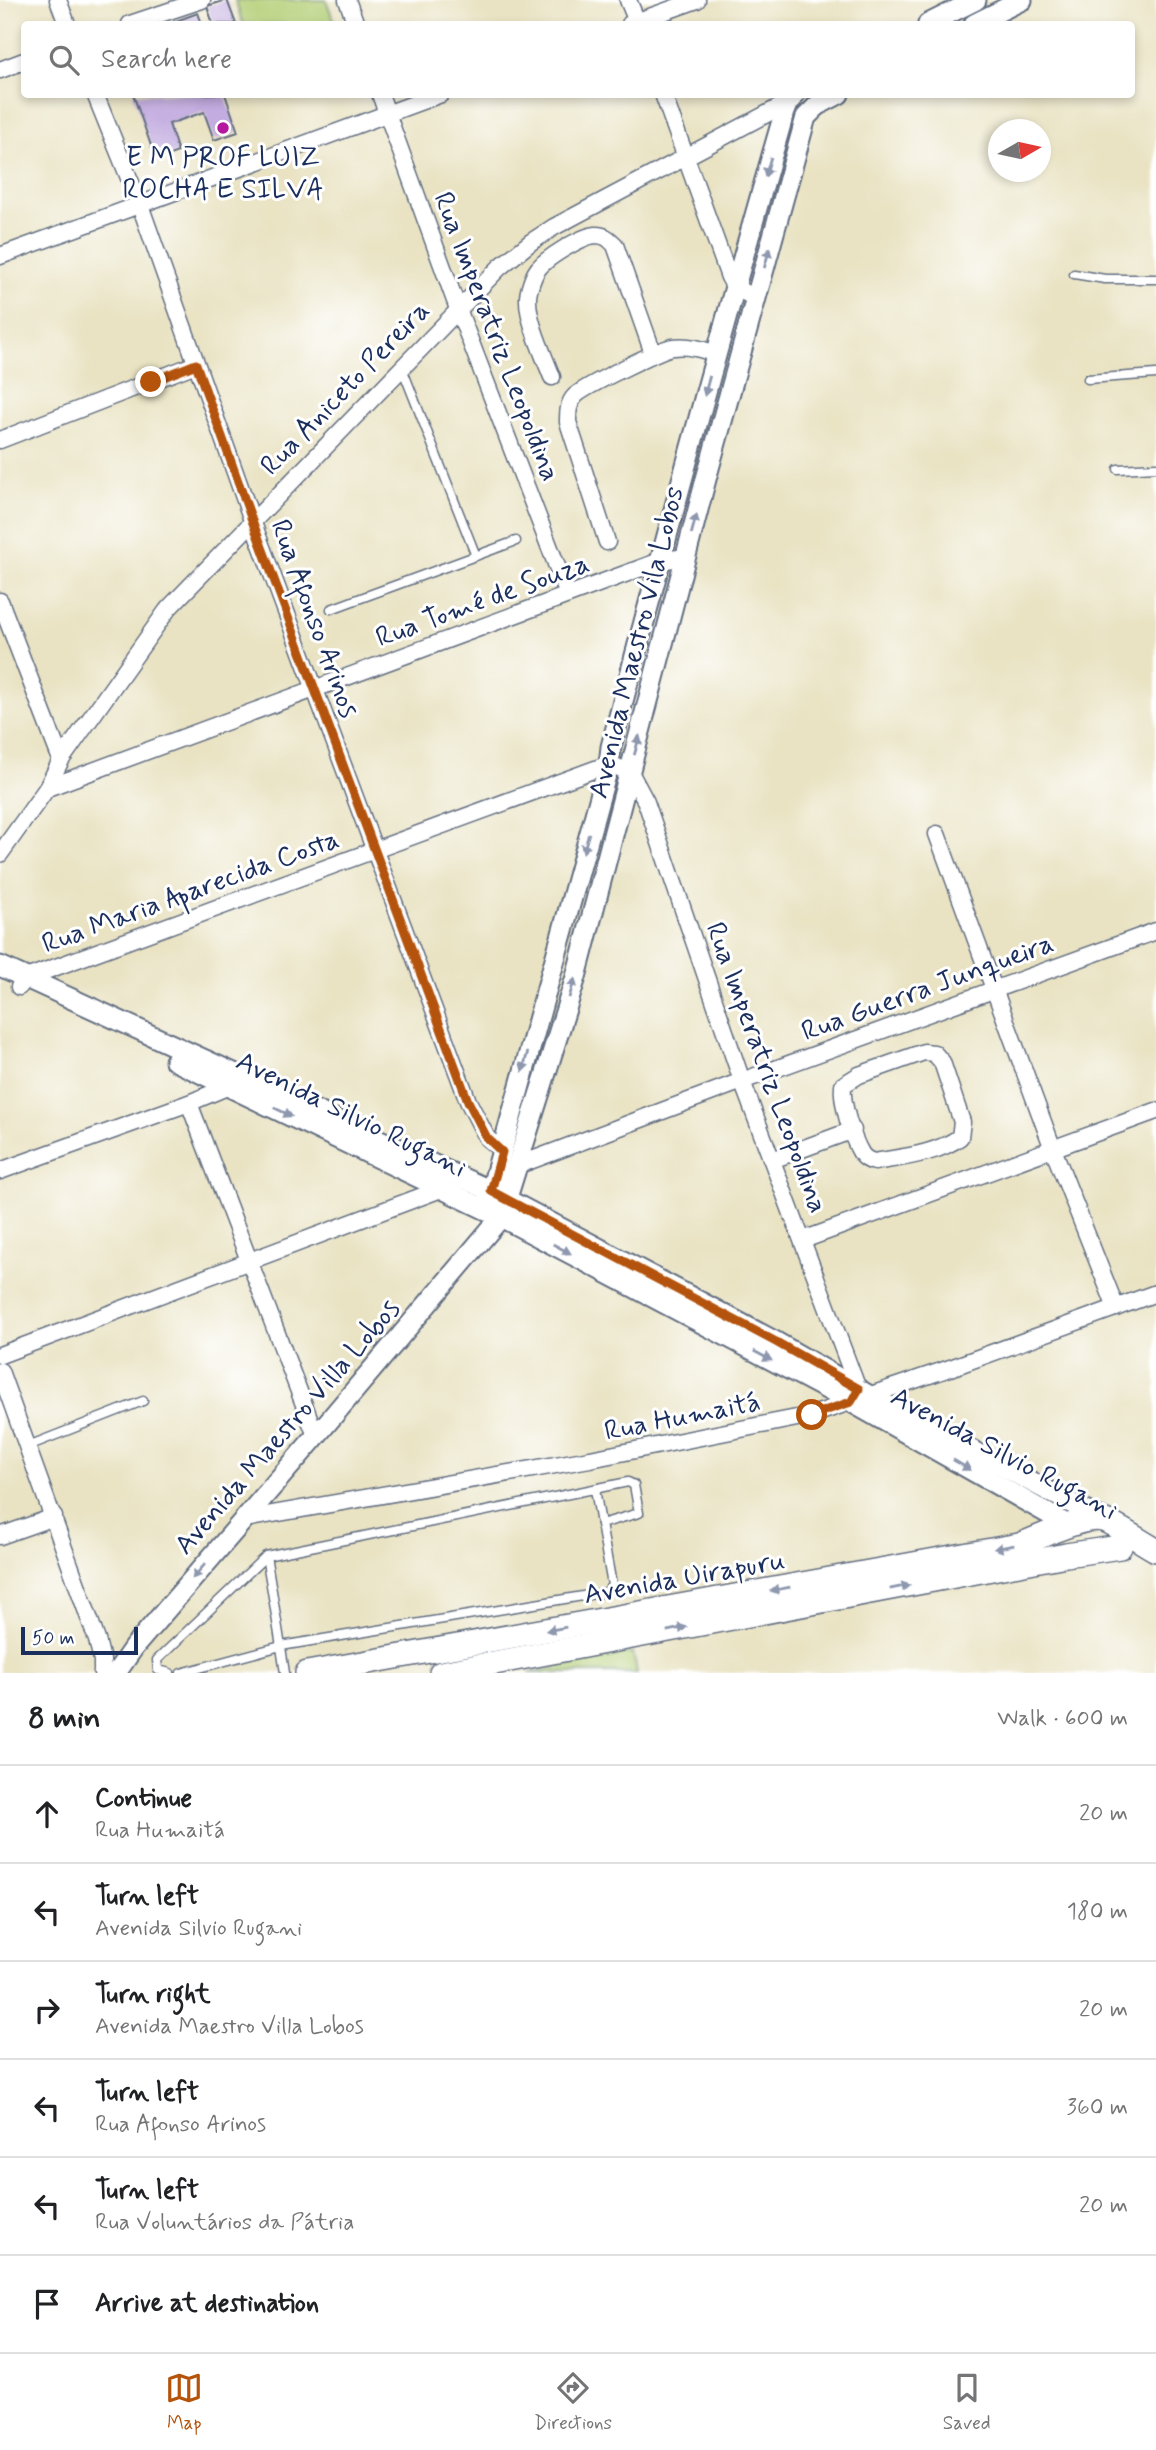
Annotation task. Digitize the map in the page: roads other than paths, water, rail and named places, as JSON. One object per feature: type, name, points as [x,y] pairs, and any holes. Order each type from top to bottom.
[{"type":"main road","name":"Avenida Uirapuru","points":[[441,1673],[631,1627],[1019,1545],[1068,1525],[1103,1520]]},
{"type":"main road","name":"Avenida Silvio Rugani","points":[[1103,1520],[1156,1550]]},
{"type":"main road","name":"Avenida Silvio Rugani","points":[[1068,1525],[1156,1566]]},
{"type":"main road","name":"Avenida Uirapuru","points":[[307,1673],[631,1627],[1120,1547]]},
{"type":"street","points":[[58,0],[66,21]]},
{"type":"street","points":[[139,21],[202,0]]},
{"type":"street","points":[[347,0],[355,21]]},
{"type":"street","points":[[628,0],[634,21]]},
{"type":"street","points":[[643,21],[697,0]]},
{"type":"street","points":[[934,21],[976,0]]},
{"type":"street","points":[[980,21],[1022,0]]},
{"type":"street","points":[[0,70],[21,62]]},
{"type":"street","name":"Rua Afonso Arinos","points":[[97,98],[139,205],[253,523],[468,1101],[487,1138],[502,1152]]},
{"type":"street","name":"Rua Imperatriz Leopoldina","points":[[381,98],[458,309],[568,595]]},
{"type":"street","points":[[0,256],[431,98]]},
{"type":"street","points":[[664,98],[726,269],[734,286],[756,299]]},
{"type":"street","name":"Rua Aniceto Pereira","points":[[0,854],[47,788],[61,760],[168,610],[500,267],[531,242],[792,98]]},
{"type":"street","name":"Avenida Maestro Villa Lobos","points":[[116,1673],[134,1647],[316,1436],[496,1204],[502,1152],[608,764],[660,561],[734,286],[792,98]]},
{"type":"street","name":"Avenida Maestro Vila Lobos","points":[[496,1204],[519,1165],[576,977],[685,557],[806,117],[832,98]]},
{"type":"street","points":[[552,377],[535,331],[528,298],[536,271],[553,256],[587,237],[598,235],[608,238],[615,245],[653,353]]},
{"type":"street","points":[[607,542],[568,422],[568,409],[575,396],[669,347],[689,345],[716,354]]},
{"type":"street","points":[[0,440],[196,364]]},
{"type":"street","name":"Rua Tomé de Souza","points":[[47,788],[660,561],[685,557]]},
{"type":"street","points":[[0,601],[3,621],[61,760]]},
{"type":"street","points":[[608,764],[630,772]]},
{"type":"street","name":"Rua Maria Aparecida Costa","points":[[22,983],[608,764]]},
{"type":"street","name":"Rua Imperatriz Leopoldina","points":[[630,772],[646,802],[742,1081],[860,1396]]},
{"type":"street","points":[[937,834],[1053,1149],[1116,1308]]},
{"type":"street","name":"Rua Guerra Junqueira","points":[[519,1165],[1156,931]]},
{"type":"street","name":"Avenida Silvio Rugani","points":[[0,965],[22,983]]},
{"type":"street","name":"Avenida Silvio Rugani","points":[[0,978],[22,983],[237,1082],[496,1204],[776,1342],[1068,1525]]},
{"type":"street","points":[[924,1052],[934,1053],[942,1062],[962,1122],[960,1137],[949,1145],[875,1162],[868,1160],[861,1153],[853,1130],[842,1096],[843,1085],[859,1074],[924,1052]]},
{"type":"street","points":[[0,1171],[189,1103],[237,1082]]},
{"type":"street","name":"Avenida Silvio Rugani","points":[[237,1082],[441,1189],[496,1204]]},
{"type":"street","points":[[189,1103],[316,1436]]},
{"type":"street","points":[[803,1240],[1156,1111]]},
{"type":"street","points":[[772,1160],[853,1130]]},
{"type":"street","points":[[0,1355],[441,1189]]},
{"type":"street","name":"Rua Humaitá","points":[[244,1519],[687,1441],[812,1415],[1156,1293]]},
{"type":"street","points":[[0,1371],[97,1640],[102,1673]]},
{"type":"street","name":"Avenida Silvio Rugani","points":[[860,1396],[1103,1520]]},
{"type":"street","points":[[0,1536],[54,1517]]},
{"type":"lane","points":[[1074,274],[1105,279],[1156,279]]},
{"type":"lane","points":[[402,368],[475,556]]},
{"type":"lane","points":[[1088,379],[1156,374]]},
{"type":"lane","points":[[1118,469],[1156,467]]},
{"type":"lane","points":[[331,608],[516,541]]},
{"type":"lane","points":[[28,1446],[143,1401]]},
{"type":"lane","points":[[170,1673],[158,1670],[157,1660],[266,1556],[631,1483],[640,1510],[634,1516],[601,1524]]},
{"type":"lane","points":[[181,1673],[281,1646],[607,1592],[612,1586],[595,1489]]},
{"type":"lane","points":[[266,1556],[285,1673]]},
{"type":"place","name":"E M PROF LUIZ ROCHA E SILVA","points":[[223,128]]}]
